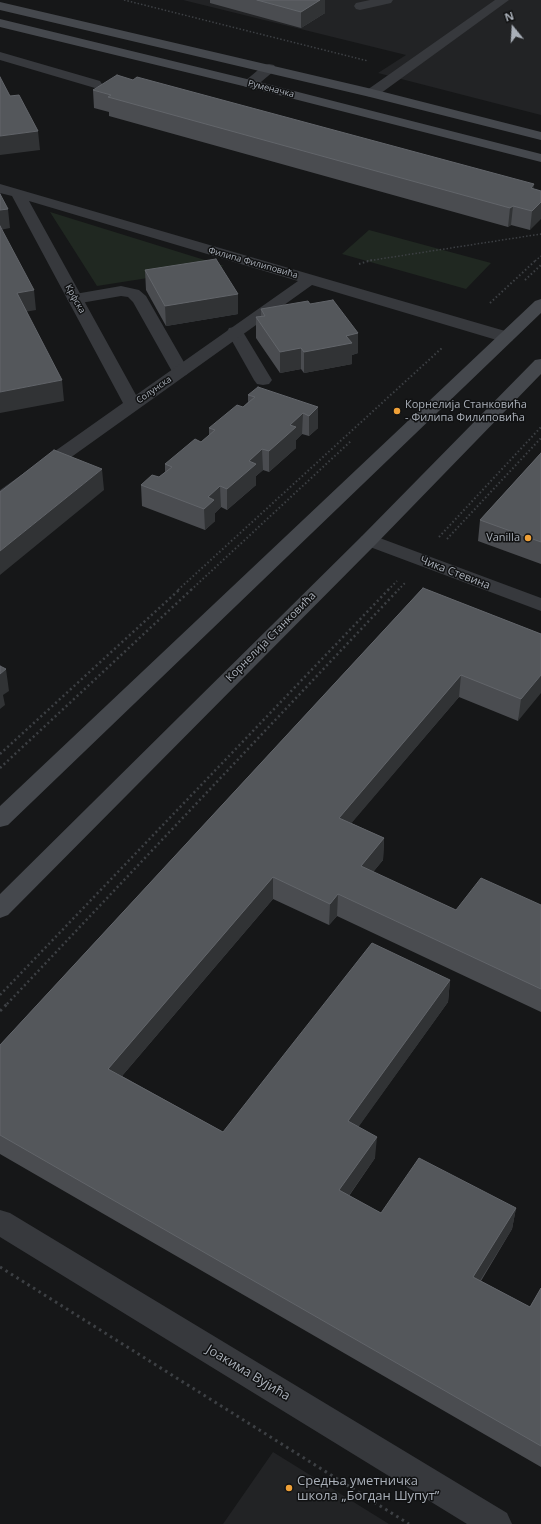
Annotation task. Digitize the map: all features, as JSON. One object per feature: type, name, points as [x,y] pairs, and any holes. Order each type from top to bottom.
[{"type":"main road","name":"Руменачка","points":[[0,6],[269,68],[541,136]]},
{"type":"main road","name":"Руменачка","points":[[0,23],[250,84],[541,158]]},
{"type":"main road","points":[[0,819],[541,304]]},
{"type":"main road","name":"Корнелија Станковића","points":[[0,909],[369,540],[541,364]]},
{"type":"street","points":[[360,6],[387,0]]},
{"type":"street","points":[[372,93],[503,0]]},
{"type":"street","points":[[0,56],[95,84]]},
{"type":"street","points":[[250,84],[269,68]]},
{"type":"street","name":"Филипа Филиповића","points":[[0,188],[506,337]]},
{"type":"street","name":"Крфска","points":[[18,193],[133,405]]},
{"type":"street","name":"Солунска","points":[[0,500],[309,280]]},
{"type":"street","points":[[75,299],[121,291],[133,293],[140,299],[180,371]]},
{"type":"street","points":[[235,332],[263,380]]},
{"type":"street","name":"Чика Стевина","points":[[369,540],[541,605]]},
{"type":"street","name":"Јоакима Вујића","points":[[0,1222],[496,1524]]},
{"type":"path","points":[[124,0],[403,71]]},
{"type":"path","points":[[309,280],[368,261],[541,234]]},
{"type":"path","points":[[0,754],[541,256]]},
{"type":"path","points":[[524,280],[541,265]]},
{"type":"path","points":[[0,1011],[422,560],[541,427]]},
{"type":"path","points":[[0,768],[356,436]]},
{"type":"path","points":[[0,995],[541,438]]},
{"type":"path","points":[[0,1267],[409,1524]]},
{"type":"shaded area","points":[[183,0],[541,0],[541,115],[378,73],[406,55]]},
{"type":"shaded area","points":[[50,212],[224,266],[97,286]]},
{"type":"shaded area","points":[[369,230],[491,263],[466,289],[342,254]]},
{"type":"shaded area","name":"Средња уметничка школа „Богдан Шупут”","points":[[273,1452],[389,1524],[223,1524]]},
{"type":"building","points":[[257,0],[320,0],[301,12]]},
{"type":"building","points":[[117,75],[133,80],[137,77],[534,184],[531,188],[541,191],[541,202],[532,211],[513,206],[510,208],[108,97],[111,95],[93,90]]},
{"type":"building","points":[[0,77],[10,96],[19,95],[38,131],[0,136]]},
{"type":"building","points":[[0,194],[8,209],[0,210]]},
{"type":"building","points":[[0,226],[34,290],[17,293],[62,380],[0,392]]},
{"type":"building","points":[[216,259],[238,294],[165,306],[145,270]]},
{"type":"building","points":[[333,300],[358,333],[346,336],[352,343],[304,352],[301,348],[280,352],[256,317],[265,316],[261,309],[308,301],[310,304]]},
{"type":"building","points":[[258,387],[318,407],[309,416],[303,413],[290,425],[296,427],[269,451],[262,449],[249,461],[256,464],[227,489],[220,486],[208,497],[214,500],[204,509],[141,485],[152,475],[159,477],[172,467],[165,464],[195,439],[201,442],[215,430],[209,428],[237,405],[243,407],[255,397],[248,395]]},
{"type":"building","points":[[54,450],[102,469],[0,551],[0,492]]},
{"type":"building","points":[[541,453],[541,542],[480,520]]},
{"type":"building","points":[[423,588],[541,634],[541,675],[521,699],[461,675],[339,818],[384,838],[361,866],[456,910],[481,878],[541,905],[541,989],[338,894],[330,904],[273,877],[108,1069],[223,1132],[372,943],[450,980],[348,1121],[377,1137],[339,1190],[381,1213],[419,1158],[516,1208],[473,1277],[530,1307],[541,1288],[541,1446],[0,1135],[0,1045]]},
{"type":"building","points":[[0,666],[6,669],[0,674]]},
{"type":"place","name":"Корнелија Станковића - Филипа Филиповића","points":[[397,411]]},
{"type":"place","name":"Vanilla","points":[[528,538]]},
{"type":"place","name":"Средња уметничка школа „Богдан Шупут”","points":[[289,1488]]}]
